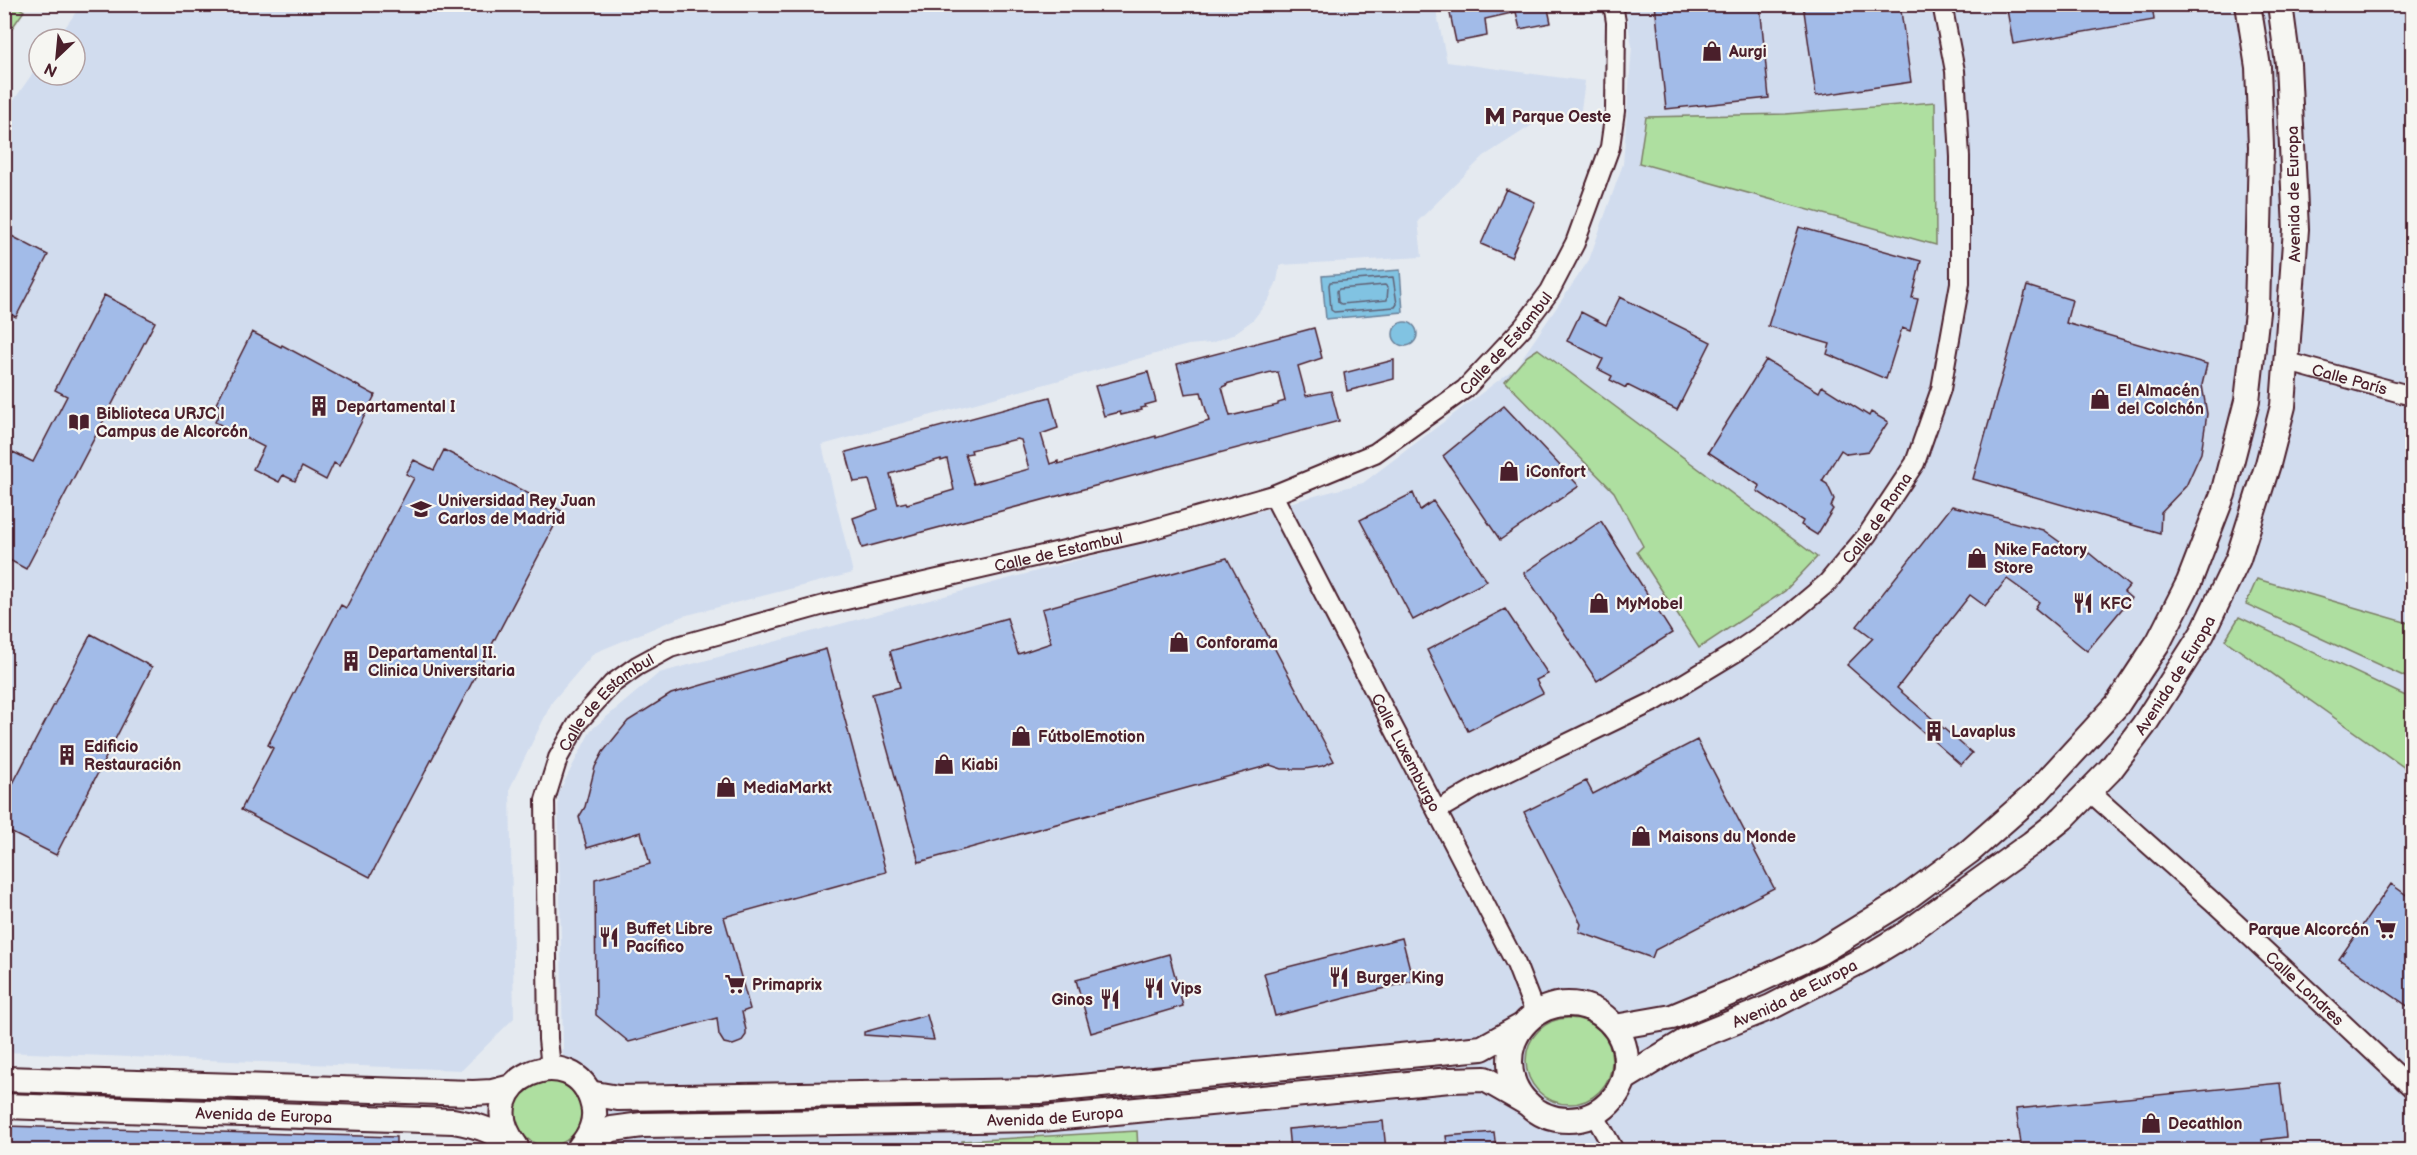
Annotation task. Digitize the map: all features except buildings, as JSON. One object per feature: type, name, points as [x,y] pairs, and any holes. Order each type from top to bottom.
[{"type":"street","name":"Calle de Estambul","points":[[551,1068],[548,1039],[545,800],[558,758],[579,721],[612,684],[637,666],[670,648],[824,605],[1140,532],[1273,495],[1375,453],[1465,389],[1524,327],[1550,291],[1575,243],[1610,147],[1615,111],[1616,22],[1613,4]]},
{"type":"street","name":"Calle de Roma","points":[[1438,810],[1481,785],[1654,700],[1736,652],[1784,620],[1827,583],[1867,535],[1915,463],[1941,389],[1960,283],[1960,157],[1955,70],[1942,4]]},
{"type":"street","name":"Avenida de Europa","points":[[1615,1027],[1672,1017],[1742,988],[1820,952],[1898,903],[1970,851],[2036,793],[2117,705],[2159,641],[2189,582],[2223,494],[2247,401],[2257,312],[2261,147],[2258,67],[2248,4]]},
{"type":"street","name":"Avenida de Europa","points":[[1625,1078],[1684,1042],[1771,1007],[1827,981],[1876,952],[1999,868],[2063,818],[2110,770],[2144,725],[2202,634],[2238,558],[2268,464],[2283,406],[2296,229],[2290,84],[2280,4]]},
{"type":"street","name":"Calle París","points":[[2288,362],[2412,396]]},
{"type":"street","name":"Calle Luxemburgo","points":[[1273,495],[1516,964],[1528,1020]]},
{"type":"street","name":"Calle Londres","points":[[2090,792],[2212,901],[2412,1088]]},
{"type":"street","points":[[1569,1003],[1586,1006],[1602,1014],[1615,1027],[1625,1050],[1627,1063],[1625,1078],[1611,1102],[1594,1114],[1576,1119],[1558,1119],[1541,1114],[1516,1090],[1510,1074],[1511,1049],[1528,1020],[1551,1005],[1569,1003]]},
{"type":"street","name":"Avenida de Europa","points":[[589,1093],[618,1098],[1040,1092],[1482,1048],[1528,1020]]},
{"type":"street","points":[[519,1149],[508,1137],[504,1125],[502,1112],[505,1099],[511,1087],[522,1077],[536,1070],[551,1068],[566,1072],[579,1080],[589,1093],[594,1120],[590,1134],[579,1148]]},
{"type":"street","name":"Avenida de Europa","points":[[4,1079],[473,1093],[492,1092],[511,1087]]},
{"type":"street","name":"Avenida de Europa","points":[[579,1148],[612,1129],[642,1125],[1042,1119],[1450,1080],[1485,1079],[1527,1103]]},
{"type":"street","name":"Avenida de Europa","points":[[4,1106],[453,1121],[481,1126],[496,1132],[519,1149]]},
{"type":"street","points":[[1594,1114],[1614,1150]]},
{"type":"shaded area","name":"Universidad Rey Juan Carlos de Madrid","points":[[81,5],[1435,5],[1447,62],[1585,81],[1580,116],[1551,113],[1484,156],[1418,221],[1422,257],[1280,265],[1277,281],[1269,299],[1253,320],[1232,335],[1211,343],[1188,345],[822,445],[853,573],[683,616],[594,653],[552,702],[510,788],[514,1018],[462,1070],[5,1052],[5,113],[27,81],[27,87],[87,87],[87,27],[65,27]]},
{"type":"shaded area","name":"Parque Oeste","points":[[1625,5],[2412,5],[2412,1150],[565,1150],[558,794],[591,730],[659,673],[1363,483],[1516,367],[1589,260],[1623,164],[1632,46]]},
{"type":"green space","points":[[5,4],[15,5],[24,11],[7,35],[5,33]]},
{"type":"green space","points":[[1935,102],[1936,245],[1639,163],[1646,117],[1786,114]]},
{"type":"green space","points":[[1538,349],[1817,557],[1785,591],[1699,648],[1637,552],[1643,546],[1614,492],[1505,381],[1527,356]]},
{"type":"green space","points":[[2257,579],[2412,624],[2412,680],[2246,604]]},
{"type":"green space","points":[[2239,617],[2412,699],[2412,773],[2225,640]]},
{"type":"green space","points":[[1569,1018],[1593,1025],[1605,1037],[1612,1061],[1605,1085],[1593,1097],[1569,1104],[1545,1097],[1533,1085],[1526,1061],[1533,1037],[1545,1025]]},
{"type":"green space","points":[[541,1080],[555,1080],[567,1085],[576,1094],[581,1113],[579,1126],[572,1137],[555,1146],[541,1146],[529,1141],[520,1132],[515,1120],[515,1106],[520,1094],[529,1085]]},
{"type":"green space","points":[[1137,1131],[1138,1150],[962,1150],[962,1141]]},
{"type":"water","points":[[1400,270],[1403,312],[1326,319],[1322,276]]},
{"type":"water","points":[[1405,322],[1410,323],[1416,329],[1416,339],[1410,345],[1405,346],[1400,345],[1394,339],[1393,334],[1394,329],[1400,323]]},
{"type":"place","name":"Aurgi","points":[[1712,51]]},
{"type":"place","name":"Parque Oeste","points":[[1495,116]]},
{"type":"place","name":"El Almacén del Colchón","points":[[2100,399]]},
{"type":"place","name":"Departamental I","points":[[319,406]]},
{"type":"place","name":"Biblioteca URJC | Campus de Alcorcón","points":[[79,422]]},
{"type":"place","name":"iConfort","points":[[1509,471]]},
{"type":"place","name":"Universidad Rey Juan Carlos de Madrid","points":[[421,509]]},
{"type":"place","name":"Nike Factory Store","points":[[1977,558]]},
{"type":"place","name":"MyMobel","points":[[1599,603]]},
{"type":"place","name":"KFC","points":[[2083,603]]},
{"type":"place","name":"Conforama","points":[[1179,642]]},
{"type":"place","name":"Departamental II. Clinica Universitaria","points":[[351,661]]},
{"type":"place","name":"Lavaplus","points":[[1934,731]]},
{"type":"place","name":"FútbolEmotion","points":[[1021,736]]},
{"type":"place","name":"Edificio Restauración","points":[[67,755]]},
{"type":"place","name":"Kiabi","points":[[944,764]]},
{"type":"place","name":"MediaMarkt","points":[[726,787]]},
{"type":"place","name":"Maisons du Monde","points":[[1641,836]]},
{"type":"place","name":"Parque Alcorcón","points":[[2386,929]]},
{"type":"place","name":"Buffet Libre Pacífico","points":[[609,937]]},
{"type":"place","name":"Burger King","points":[[1339,977]]},
{"type":"place","name":"Primaprix","points":[[735,984]]},
{"type":"place","name":"Vips","points":[[1154,988]]},
{"type":"place","name":"Ginos","points":[[1110,999]]},
{"type":"place","name":"Decathlon","points":[[2151,1123]]}]
